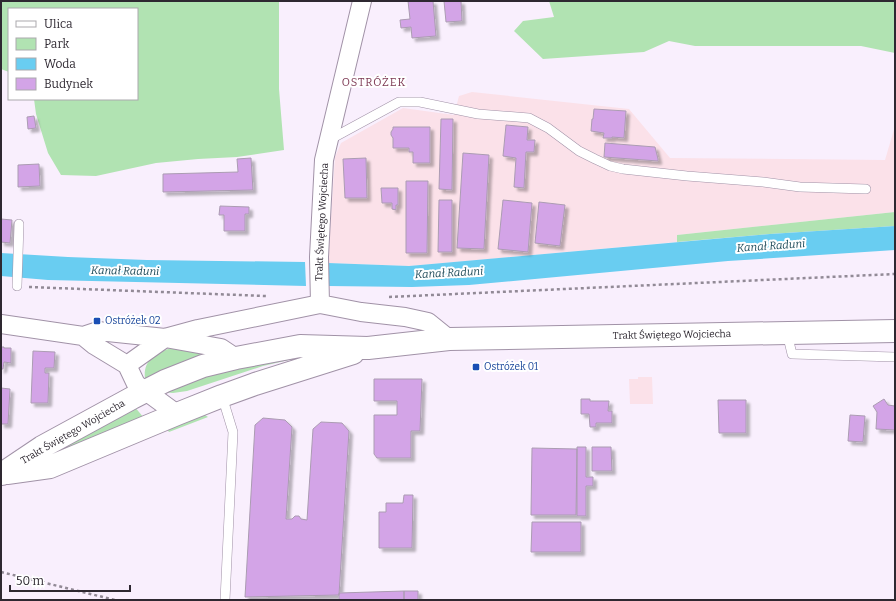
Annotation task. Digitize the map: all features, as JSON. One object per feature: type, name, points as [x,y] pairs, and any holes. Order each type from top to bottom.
[{"type":"main road","name":"Trakt Świętego Wojciecha","points":[[2,474],[42,447],[165,381],[203,366],[300,346],[368,348],[449,338],[895,331]]},
{"type":"main road","name":"Trakt Świętego Wojciecha","points":[[2,474],[50,467],[222,396],[368,348]]},
{"type":"street","name":"Trakt Świętego Wojciecha","points":[[319,297],[319,257],[324,160],[362,1]]},
{"type":"street","points":[[127,365],[165,338],[319,297],[361,312],[405,317],[428,322],[449,338]]},
{"type":"street","points":[[1,324],[83,336],[98,331],[165,338],[221,348],[236,358]]},
{"type":"street","points":[[83,336],[94,345],[127,365],[136,384],[177,414]]},
{"type":"lane","points":[[329,140],[399,102],[420,102],[478,114],[529,118],[548,128],[590,156],[610,166],[623,169],[763,182],[800,187],[866,189]]},
{"type":"lane","points":[[17,282],[19,224]]},
{"type":"lane","points":[[787,333],[792,354],[895,357]]},
{"type":"lane","points":[[222,396],[233,432],[225,600]]},
{"type":"path","points":[[426,295],[895,274]]},
{"type":"path","points":[[17,282],[272,297]]},
{"type":"path","points":[[1,572],[115,600]]},
{"type":"shaded area","points":[[472,92],[629,109],[670,158],[885,160],[895,126],[895,212],[677,235],[677,242],[489,259],[409,266],[328,263],[335,157],[341,143],[403,108],[454,115],[459,96]]},
{"type":"shaded area","points":[[638,377],[652,377],[653,404],[630,404],[629,379],[638,379]]},
{"type":"green space","points":[[1,1],[279,1],[279,89],[284,150],[237,157],[156,163],[96,176],[61,175],[48,153],[36,114],[34,100],[138,100],[138,8],[8,8],[8,72],[1,69]]},
{"type":"green space","points":[[549,1],[895,1],[895,53],[861,46],[695,46],[669,41],[644,52],[543,59],[514,31],[523,21],[554,17]]},
{"type":"green space","points":[[895,212],[895,226],[677,242],[677,235]]},
{"type":"green space","points":[[171,348],[206,354],[145,380],[146,367],[151,359],[155,355]]},
{"type":"green space","points":[[323,352],[263,366],[187,391],[173,393],[161,392],[197,377]]},
{"type":"green space","points":[[134,406],[144,418],[24,468]]},
{"type":"green space","points":[[202,413],[208,417],[169,432],[166,428]]},
{"type":"water","name":"Kanał Raduni","points":[[895,226],[895,250],[728,261],[469,285],[412,287],[328,286],[328,263],[409,266],[770,234]]},
{"type":"water","name":"Kanał Raduni","points":[[1,253],[147,260],[305,262],[306,286],[48,280],[1,276]]},
{"type":"building","points":[[408,1],[433,1],[436,36],[412,38],[411,27],[401,28],[400,20],[410,19]]},
{"type":"building","points":[[444,1],[461,1],[462,21],[446,22]]},
{"type":"building","points":[[594,109],[626,111],[624,138],[603,138],[604,133],[591,131]]},
{"type":"building","points":[[34,116],[36,128],[28,129],[27,117]]},
{"type":"building","points":[[441,119],[453,119],[452,190],[439,189]]},
{"type":"building","points":[[506,125],[528,127],[527,140],[535,140],[534,152],[526,152],[524,188],[514,187],[516,158],[503,156]]},
{"type":"building","points":[[393,127],[430,127],[430,163],[413,163],[413,152],[409,152],[409,148],[393,148],[393,138],[391,132]]},
{"type":"building","points":[[605,143],[655,147],[658,161],[604,157]]},
{"type":"building","points":[[463,153],[489,155],[484,249],[457,248]]},
{"type":"building","points":[[251,158],[253,190],[163,192],[163,174],[238,172],[237,159]]},
{"type":"building","points":[[366,158],[367,198],[345,198],[343,159]]},
{"type":"building","points":[[39,164],[40,186],[18,187],[18,165]]},
{"type":"building","points":[[406,181],[428,181],[427,253],[406,253]]},
{"type":"building","points":[[381,188],[398,188],[398,205],[396,205],[396,210],[392,209],[392,203],[382,203]]},
{"type":"building","points":[[439,200],[452,200],[452,252],[438,252]]},
{"type":"building","points":[[503,200],[532,203],[528,252],[498,249]]},
{"type":"building","points":[[539,202],[565,205],[560,246],[535,243]]},
{"type":"building","points":[[220,206],[249,207],[249,214],[245,214],[245,231],[224,231],[224,215],[219,215]]},
{"type":"building","points":[[1,219],[12,220],[10,243],[1,242]]},
{"type":"building","points":[[1,347],[11,348],[11,363],[4,362],[3,369],[1,369]]},
{"type":"building","points":[[33,351],[55,352],[54,368],[45,368],[45,373],[49,373],[48,403],[31,403]]},
{"type":"building","points":[[374,379],[422,379],[420,431],[411,431],[411,458],[377,458],[374,454],[374,415],[397,415],[397,401],[374,401]]},
{"type":"building","points":[[1,388],[10,389],[8,424],[1,424]]},
{"type":"building","points":[[581,399],[590,399],[590,401],[609,401],[608,411],[612,411],[612,423],[596,423],[596,427],[590,427],[589,414],[581,414]]},
{"type":"building","points":[[884,399],[888,405],[895,406],[895,430],[876,429],[877,412],[873,406]]},
{"type":"building","points":[[718,400],[746,400],[746,433],[719,433]]},
{"type":"building","points":[[850,415],[865,416],[863,442],[848,441]]},
{"type":"building","points":[[263,418],[285,420],[292,427],[286,519],[292,519],[295,516],[299,516],[301,519],[307,520],[313,429],[321,422],[342,423],[349,431],[339,595],[245,597],[255,425]]},
{"type":"building","points":[[577,447],[586,447],[586,477],[593,477],[593,486],[586,486],[586,516],[577,516]]},
{"type":"building","points":[[592,447],[611,447],[612,471],[592,471]]},
{"type":"building","points":[[532,448],[577,449],[576,515],[531,515]]},
{"type":"building","points":[[404,495],[413,495],[412,548],[379,548],[379,512],[386,512],[386,503],[403,503]]},
{"type":"building","points":[[532,522],[581,522],[581,552],[531,552]]},
{"type":"building","points":[[404,591],[418,591],[418,600],[404,600]]},
{"type":"building","points":[[404,591],[404,600],[339,600],[339,593]]},
{"type":"place","name":"Ostróżek 02","points":[[97,321]]},
{"type":"place","name":"Ostróżek 01","points":[[476,367]]},
{"type":"district","name":"OSTRÓŻEK","points":[[374,82]]}]
